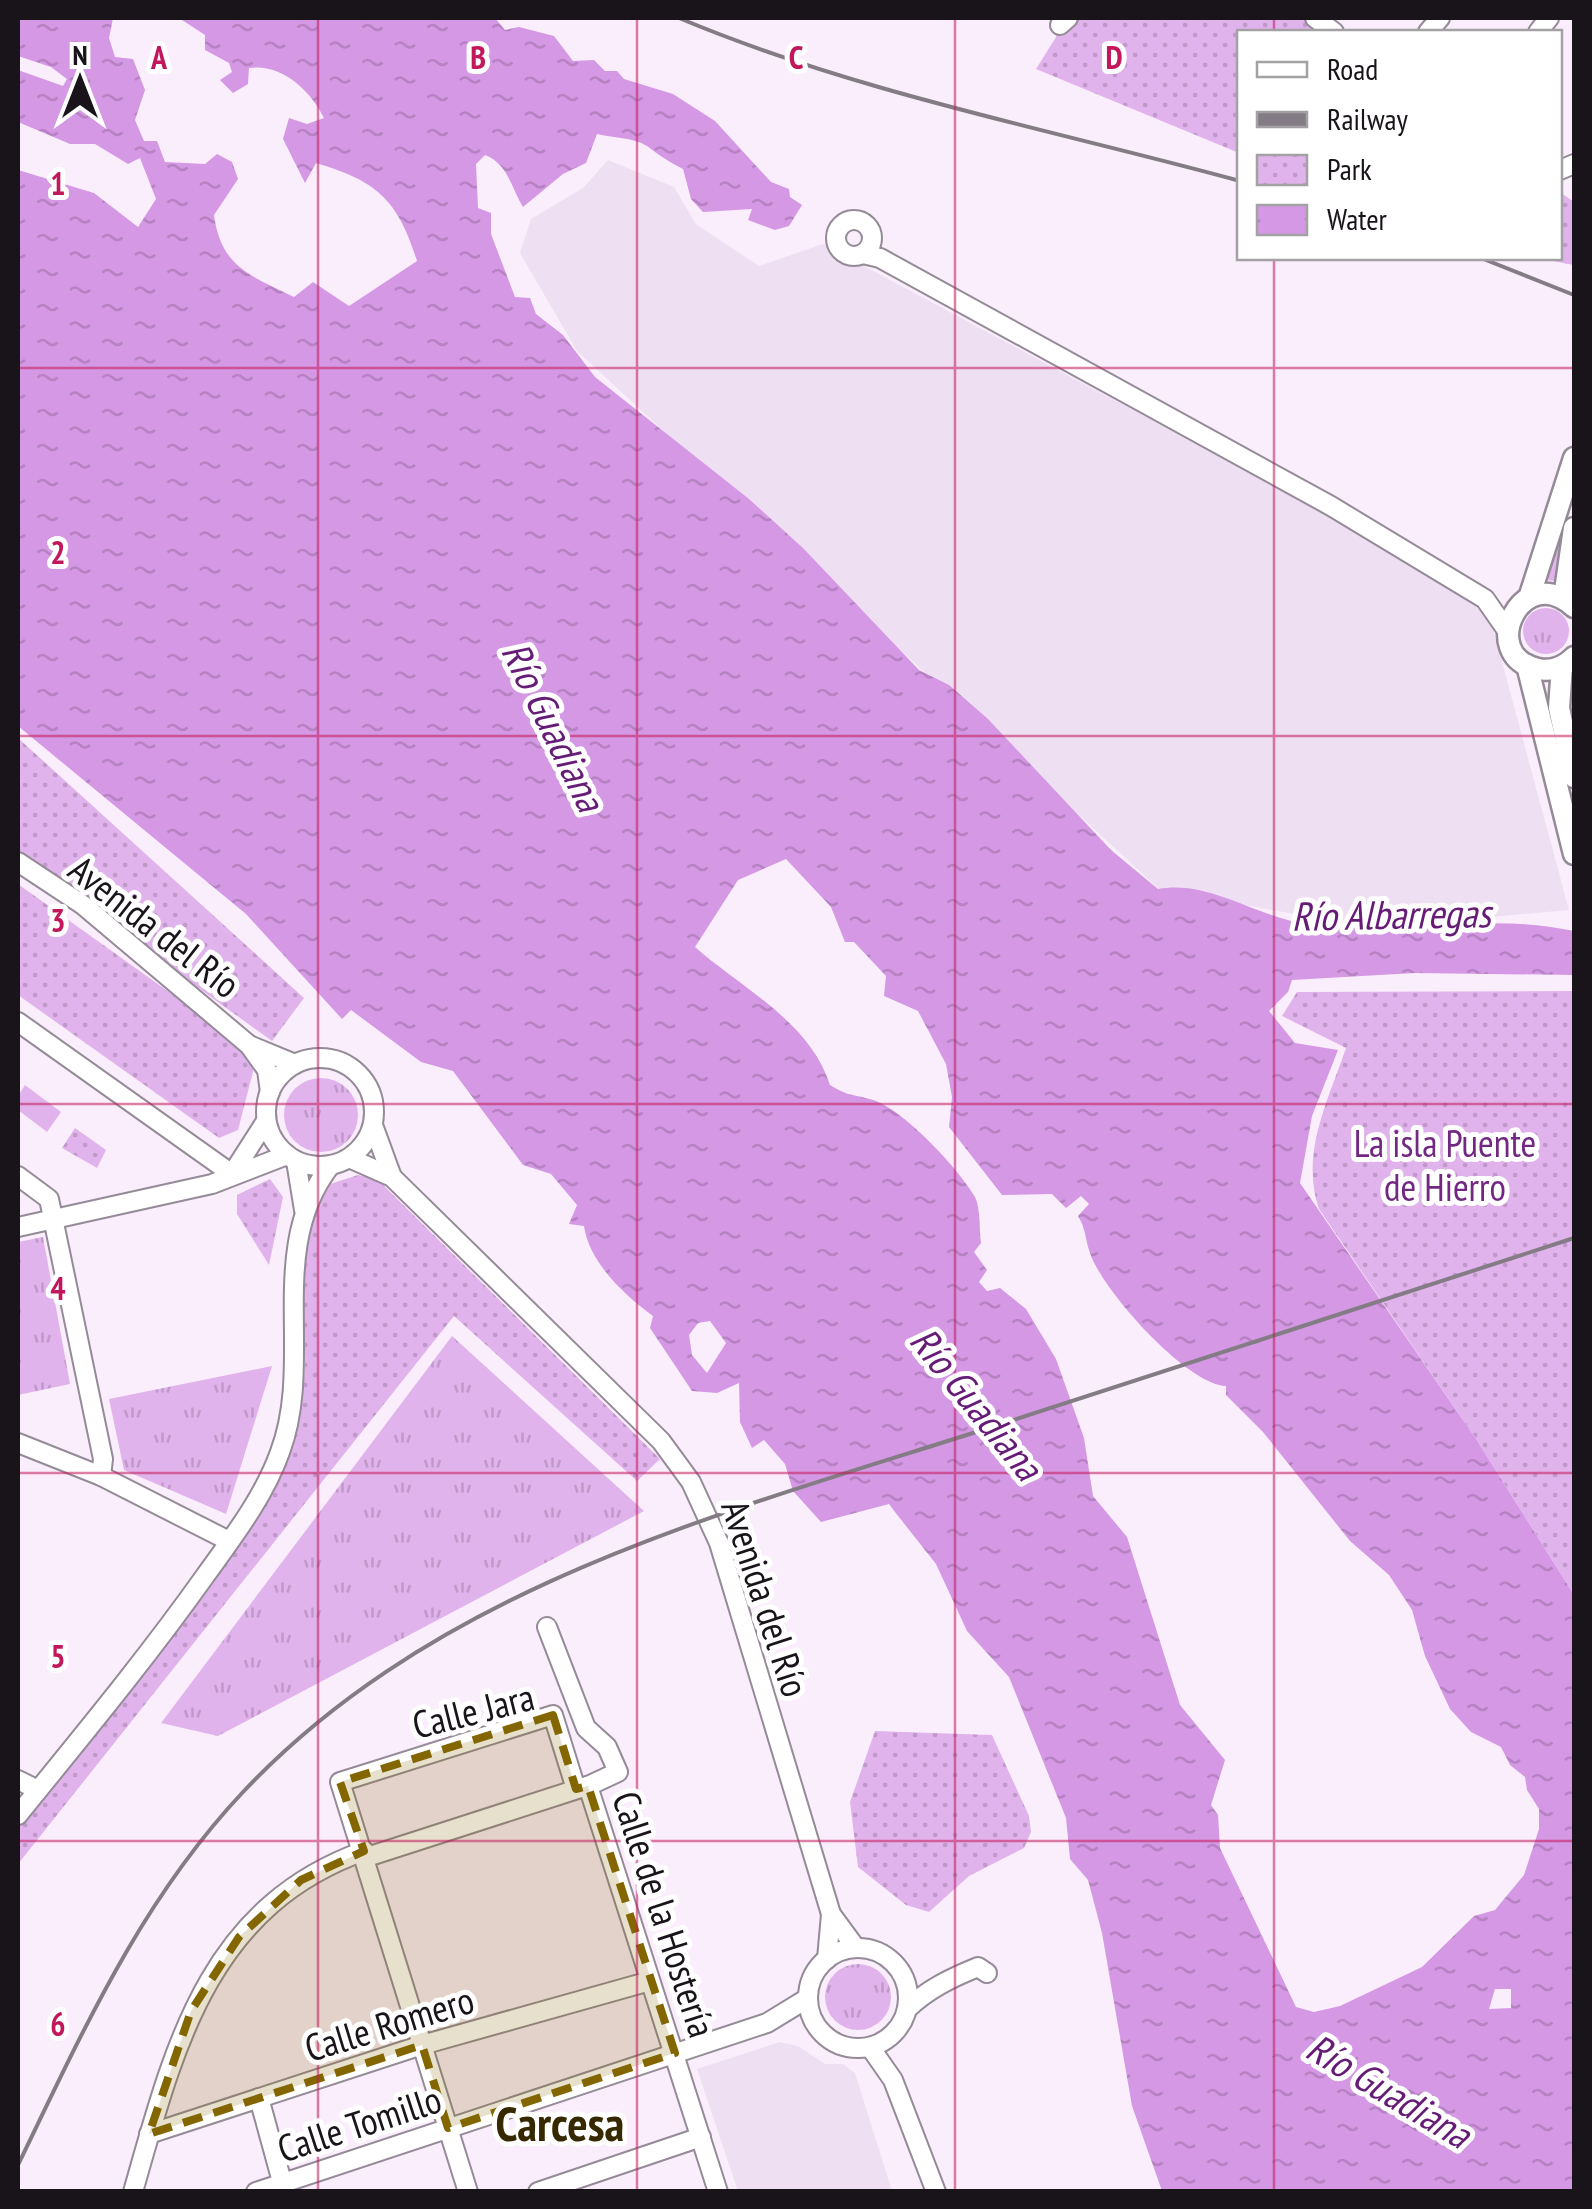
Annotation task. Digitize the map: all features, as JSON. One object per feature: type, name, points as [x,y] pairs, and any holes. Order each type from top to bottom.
[{"type":"main road","points":[[1570,662],[1544,670],[1527,665],[1513,651],[1508,632],[1513,613],[1529,598],[1574,458]]},
{"type":"main road","points":[[1529,598],[1546,594],[1569,602],[1574,528]]},
{"type":"main road","points":[[1570,662],[1559,708],[1574,777]]},
{"type":"main road","points":[[1527,665],[1574,854]]},
{"type":"street","points":[[863,254],[880,258],[1038,342],[1331,506],[1485,600],[1508,632]]},
{"type":"street","name":"Avenida del Río","points":[[18,862],[84,906],[249,1045],[266,1070],[270,1092]]},
{"type":"street","points":[[18,1022],[232,1174]]},
{"type":"street","name":"Avenida del Río","points":[[249,1045],[295,1064]]},
{"type":"street","points":[[18,1227],[212,1184],[232,1174],[291,1158],[330,1166],[349,1158],[368,1138],[373,1125],[370,1090],[346,1064],[329,1059],[295,1064],[270,1092],[266,1120],[232,1174]]},
{"type":"street","points":[[266,1120],[291,1158],[304,1210]]},
{"type":"street","name":"Avenida del Río","points":[[373,1125],[392,1178]]},
{"type":"street","name":"Avenida del Río","points":[[349,1158],[392,1178],[661,1441],[690,1482],[718,1543],[831,1914],[856,1948]]},
{"type":"street","points":[[18,1815],[146,1658],[268,1481],[288,1427],[297,1371],[293,1274],[304,1210],[330,1166]]},
{"type":"street","points":[[18,1176],[49,1198],[99,1436],[101,1476]]},
{"type":"street","points":[[18,1443],[101,1476],[230,1541]]},
{"type":"street","name":"Calle de la Hostería","points":[[547,1627],[586,1728],[607,1747],[618,1772],[582,1788],[675,2053],[718,2192]]},
{"type":"street","name":"Calle Jara","points":[[366,1854],[340,1782],[553,1715],[582,1788]]},
{"type":"street","points":[[18,1780],[38,1790]]},
{"type":"street","points":[[133,2192],[171,2057],[191,2010],[239,1937],[300,1880],[366,1854],[582,1788]]},
{"type":"street","points":[[366,1854],[468,2192]]},
{"type":"street","name":"Avenida del Río","points":[[827,1959],[831,1914]]},
{"type":"street","points":[[894,2032],[870,2047],[847,2047],[818,2028],[808,1998],[817,1970],[827,1959],[856,1948],[888,1958],[905,1982],[907,2009]]},
{"type":"street","points":[[893,2080],[894,2032],[907,2009],[925,1991],[978,1966],[986,1973]]},
{"type":"street","points":[[899,1970],[954,1977]]},
{"type":"street","name":"Calle Romero","points":[[149,2134],[422,2045],[650,1981]]},
{"type":"street","name":"Calle Tomillo","points":[[256,2192],[767,2023],[808,1998]]},
{"type":"street","name":"Calle Tomillo","points":[[767,2023],[818,2028]]},
{"type":"street","points":[[870,2047],[893,2080],[936,2192]]},
{"type":"street","points":[[259,2098],[283,2186]]},
{"type":"street","points":[[538,2192],[701,2138]]},
{"type":"highlighted area","points":[[553,1715],[576,1789],[588,1786],[675,2053],[448,2128],[422,2045],[149,2134],[191,2011],[239,1937],[301,1880],[364,1851],[340,1782]]},
{"type":"shaded area","points":[[608,160],[674,187],[696,224],[759,266],[823,244],[1485,599],[1569,910],[1369,928],[1159,889],[577,351],[520,253],[531,219],[583,188]]},
{"type":"shaded area","points":[[780,2042],[798,2046],[825,2064],[843,2064],[855,2073],[892,2191],[738,2191],[697,2069]]},
{"type":"green space","points":[[1068,18],[1320,18],[1335,30],[1237,30],[1237,152],[1036,69]]},
{"type":"green space","points":[[1562,193],[1574,202],[1574,265],[1548,260],[1562,260]]},
{"type":"green space","points":[[1574,483],[1555,581],[1545,580]]},
{"type":"green space","points":[[1546,608],[1562,615],[1569,631],[1562,647],[1546,654],[1530,647],[1523,631],[1530,615]]},
{"type":"green space","points":[[18,738],[304,998],[272,1041],[18,858]]},
{"type":"green space","points":[[18,884],[239,1042],[255,1064],[238,1130],[219,1138],[18,995]]},
{"type":"green space","name":"La isla Puente de Hierro","points":[[1574,991],[1574,1595],[1476,1439],[1319,1209],[1314,1188],[1314,1148],[1346,1048],[1282,1016],[1297,992]]},
{"type":"green space","points":[[321,1078],[347,1089],[358,1115],[347,1141],[321,1152],[295,1141],[284,1115],[295,1089]]},
{"type":"green space","points":[[25,1085],[61,1112],[47,1132],[18,1110],[18,1096]]},
{"type":"green space","points":[[75,1128],[106,1150],[97,1168],[62,1148]]},
{"type":"green space","points":[[358,1175],[378,1180],[660,1459],[637,1481],[454,1316],[18,1864],[18,1821],[283,1470],[305,1370],[301,1269],[305,1227],[321,1187]]},
{"type":"green space","points":[[270,1179],[283,1197],[269,1265],[237,1214],[237,1195]]},
{"type":"green space","points":[[43,1237],[70,1384],[18,1395],[18,1242]]},
{"type":"green space","points":[[452,1336],[644,1511],[218,1736],[161,1723]]},
{"type":"green space","points":[[272,1366],[226,1514],[124,1470],[109,1399]]},
{"type":"green space","points":[[875,1731],[992,1735],[1029,1816],[1031,1832],[1024,1848],[969,1876],[929,1912],[906,1905],[858,1867],[850,1802]]},
{"type":"green space","points":[[858,1964],[881,1974],[891,1997],[881,2020],[858,2030],[835,2020],[825,1997],[835,1974]]},
{"type":"water","name":"Río Guadiana","points":[[18,18],[113,18],[109,38],[115,57],[133,59],[145,90],[135,120],[144,141],[157,141],[165,162],[205,164],[217,154],[232,162],[238,179],[214,215],[231,259],[252,276],[294,297],[313,282],[349,306],[417,261],[402,222],[382,196],[355,177],[316,163],[305,183],[283,139],[289,118],[307,124],[324,118],[311,98],[284,75],[261,68],[249,68],[248,84],[233,93],[220,80],[232,72],[229,63],[205,50],[205,35],[179,18],[495,18],[505,30],[519,27],[554,36],[573,61],[594,60],[605,71],[617,71],[624,79],[673,94],[715,121],[771,182],[789,189],[790,197],[802,205],[789,226],[775,230],[748,220],[752,209],[703,212],[691,199],[683,169],[629,139],[597,134],[586,163],[563,174],[523,207],[499,164],[485,155],[476,164],[478,208],[491,213],[491,234],[515,297],[530,298],[536,314],[563,335],[595,377],[749,499],[803,548],[919,670],[949,685],[988,719],[1111,850],[1158,889],[1197,890],[1313,925],[1510,923],[1574,931],[1574,975],[1415,973],[1292,980],[1288,992],[1269,1011],[1295,1043],[1338,1050],[1312,1116],[1300,1183],[1476,1439],[1574,1595],[1574,2191],[1162,2191],[1132,2106],[1102,1933],[1088,1880],[1070,1859],[1066,1818],[1009,1677],[967,1631],[936,1564],[889,1504],[821,1522],[793,1491],[785,1464],[764,1440],[752,1448],[740,1422],[739,1383],[717,1393],[692,1391],[650,1328],[653,1316],[600,1265],[584,1226],[569,1224],[577,1205],[551,1174],[523,1165],[453,1071],[421,1062],[351,1010],[342,1019],[246,914],[18,726],[18,170],[94,193],[138,227],[156,199],[140,158],[128,164],[95,144],[70,144],[18,122],[18,70],[63,86],[67,79],[51,67],[18,56]],"holes":[[[786,859],[831,907],[845,942],[854,942],[886,976],[884,996],[918,1011],[946,1064],[952,1097],[949,1127],[1002,1195],[1052,1194],[1066,1208],[1081,1196],[1089,1204],[1078,1216],[1090,1253],[1111,1289],[1169,1353],[1209,1382],[1226,1386],[1226,1395],[1263,1432],[1350,1541],[1389,1575],[1412,1610],[1425,1656],[1450,1709],[1471,1732],[1501,1747],[1510,1765],[1525,1777],[1527,1790],[1539,1809],[1539,1829],[1524,1875],[1495,1910],[1474,1916],[1422,1967],[1340,2006],[1314,2012],[1296,2007],[1220,1848],[1218,1815],[1211,1805],[1225,1760],[1180,1705],[1127,1537],[1093,1496],[1084,1438],[1056,1359],[1026,1309],[1000,1288],[987,1291],[979,1282],[987,1270],[974,1252],[981,1243],[977,1202],[944,1157],[885,1106],[830,1085],[820,1063],[791,1025],[695,947],[738,880]],[[710,1321],[726,1343],[707,1373],[692,1355],[689,1335],[698,1323]],[[1495,1989],[1511,1989],[1511,2008],[1489,2009]]]},
{"type":"railway","points":[[679,18],[886,89],[1237,180]]},
{"type":"railway","points":[[1486,260],[1574,295]]},
{"type":"railway","points":[[18,2165],[116,1970],[174,1877],[243,1792],[321,1720],[406,1659],[498,1607],[594,1562],[693,1524],[1574,1238]]},
{"type":"district","name":"Carcesa","points":[[560,2123]]},
{"type":"water label","name":"Río Albarregas","points":[[1391,914]]}]
